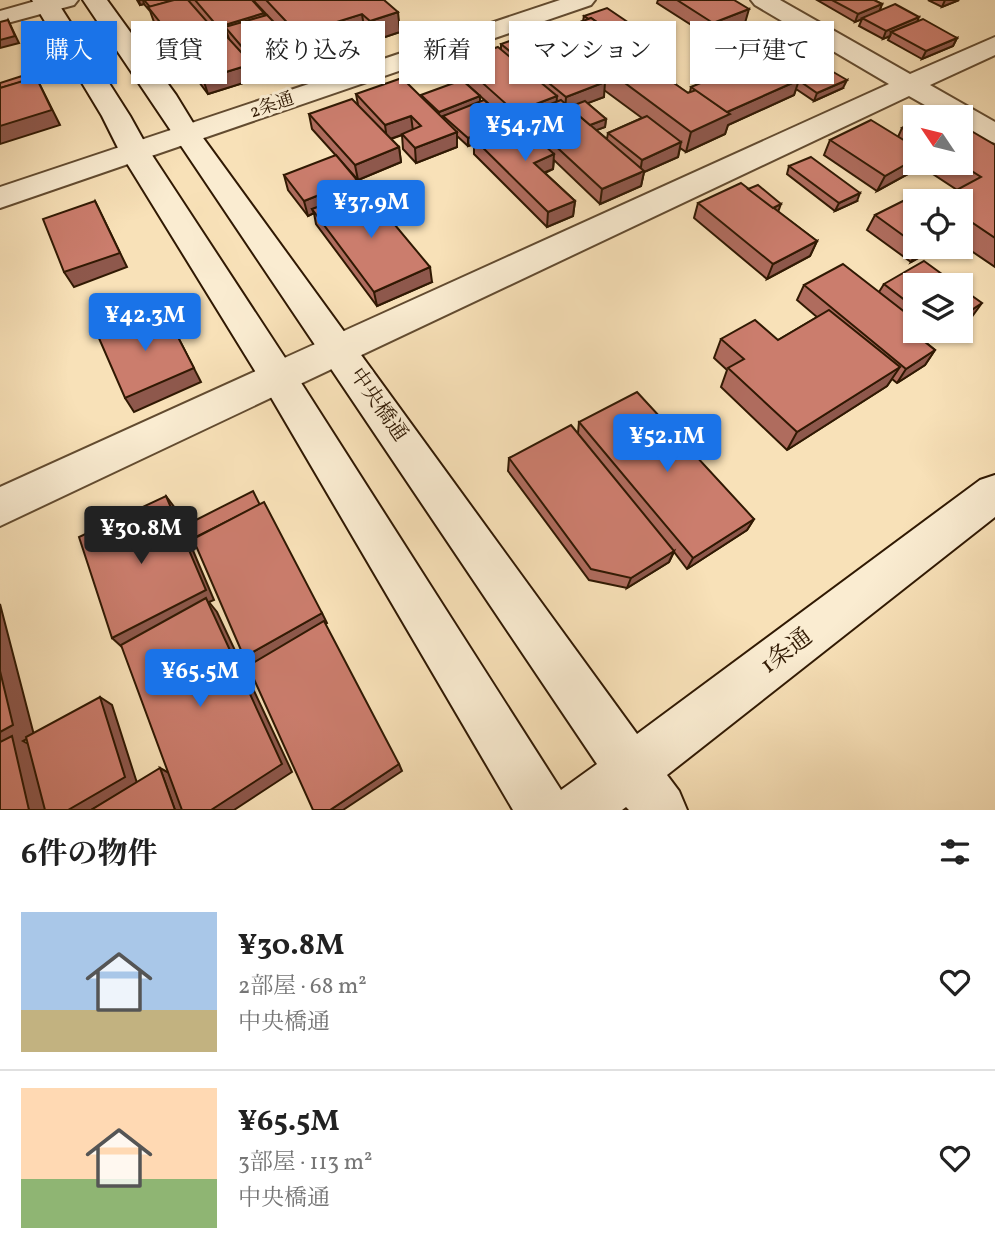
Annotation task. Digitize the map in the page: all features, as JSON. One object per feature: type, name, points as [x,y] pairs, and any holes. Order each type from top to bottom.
[{"type":"street","name":"中央橋通","points":[[95,0],[186,135],[339,349],[660,810]]},
{"type":"street","name":"2条通","points":[[0,198],[583,0]]},
{"type":"street","points":[[763,0],[995,134]]},
{"type":"street","points":[[0,18],[53,2],[135,152],[278,377],[543,810]]},
{"type":"street","points":[[0,507],[995,45]]},
{"type":"street","name":"1条通","points":[[579,810],[995,493]]},
{"type":"building","points":[[144,0],[174,0],[150,7]]},
{"type":"building","points":[[174,0],[188,0],[206,21],[159,21],[148,7]]},
{"type":"building","points":[[195,0],[252,0],[264,13],[227,24],[227,21],[213,21]]},
{"type":"building","points":[[266,0],[384,0],[398,12],[370,21],[362,14],[340,21],[286,21]]},
{"type":"building","points":[[677,0],[734,0],[749,9],[718,21],[710,21]]},
{"type":"building","points":[[832,0],[874,0],[882,4],[858,14]]},
{"type":"building","points":[[895,4],[919,17],[886,31],[862,18]]},
{"type":"building","points":[[607,8],[626,21],[595,21],[584,16]]},
{"type":"building","points":[[267,15],[273,21],[246,21]]},
{"type":"building","points":[[923,19],[957,38],[926,51],[891,32]]},
{"type":"building","points":[[8,20],[15,36],[0,40],[0,22]]},
{"type":"building","points":[[241,22],[241,46],[227,29],[227,26]]},
{"type":"building","points":[[227,37],[241,52],[241,67],[227,72]]},
{"type":"building","points":[[509,41],[509,51],[501,44]]},
{"type":"building","points":[[498,47],[509,56],[509,84],[543,84],[557,96],[515,112],[484,84],[495,84],[495,48]]},
{"type":"building","points":[[834,72],[847,80],[817,93],[804,84],[834,84]]},
{"type":"building","points":[[21,76],[21,82],[0,88],[0,83]]},
{"type":"building","points":[[399,79],[399,84],[408,84],[457,132],[415,148],[402,134],[421,126],[411,116],[385,125],[356,94]]},
{"type":"building","points":[[21,82],[21,84],[39,84],[52,110],[0,126],[0,88]]},
{"type":"building","points":[[451,84],[466,84],[480,96],[439,112],[421,95]]},
{"type":"building","points":[[550,84],[600,84],[566,97]]},
{"type":"building","points":[[626,84],[675,84],[688,93],[696,90],[730,114],[691,132]]},
{"type":"building","points":[[698,84],[790,84],[727,112],[691,87]]},
{"type":"building","points":[[352,99],[399,147],[355,165],[309,114]]},
{"type":"building","points":[[484,100],[509,122],[468,138],[443,116]]},
{"type":"building","points":[[561,100],[644,171],[602,189],[522,115]]},
{"type":"building","points":[[585,101],[606,119],[590,125],[569,107]]},
{"type":"building","points":[[647,116],[681,142],[642,160],[608,133]]},
{"type":"building","points":[[871,120],[903,140],[903,166],[885,176],[830,140]]},
{"type":"building","points":[[519,122],[554,154],[534,163],[575,201],[548,212],[474,139]]},
{"type":"building","points":[[973,132],[995,145],[995,238],[973,223],[973,189],[959,189],[981,177],[973,172]]},
{"type":"building","points":[[336,155],[357,180],[304,201],[284,175]]},
{"type":"building","points":[[811,157],[860,193],[839,203],[789,166]]},
{"type":"building","points":[[741,183],[817,241],[773,264],[698,203]]},
{"type":"building","points":[[758,185],[781,204],[773,208],[748,189]]},
{"type":"building","points":[[365,189],[430,267],[374,292],[312,209]]},
{"type":"building","points":[[95,201],[120,253],[64,272],[43,219]]},
{"type":"building","points":[[903,201],[903,235],[875,215]]},
{"type":"building","points":[[924,261],[940,273],[903,273]]},
{"type":"building","points":[[843,264],[903,311],[903,343],[926,343],[935,350],[906,369],[804,285]]},
{"type":"building","points":[[903,273],[903,299],[884,284]]},
{"type":"building","points":[[140,295],[147,306],[102,325],[96,313]]},
{"type":"building","points":[[973,297],[982,303],[973,309]]},
{"type":"building","points":[[164,310],[194,368],[125,398],[98,336]]},
{"type":"building","points":[[829,310],[900,367],[797,432],[728,368],[744,359],[721,339],[755,320],[778,340]]},
{"type":"building","points":[[637,392],[754,519],[693,558],[579,422]]},
{"type":"building","points":[[571,425],[674,551],[631,578],[591,569],[509,458]]},
{"type":"building","points":[[253,491],[260,505],[194,538],[188,524]]},
{"type":"building","points":[[166,496],[206,590],[112,638],[79,537]]},
{"type":"building","points":[[264,502],[322,613],[244,657],[193,539]]},
{"type":"building","points":[[206,598],[282,764],[211,810],[182,810],[121,645]]},
{"type":"building","points":[[324,621],[399,764],[330,810],[313,810],[248,666]]},
{"type":"building","points":[[0,671],[13,725],[0,732]]},
{"type":"building","points":[[100,697],[125,777],[68,810],[45,810],[26,737]]},
{"type":"building","points":[[12,736],[29,810],[0,810],[0,742]]},
{"type":"building","points":[[160,768],[175,810],[91,810]]}]
